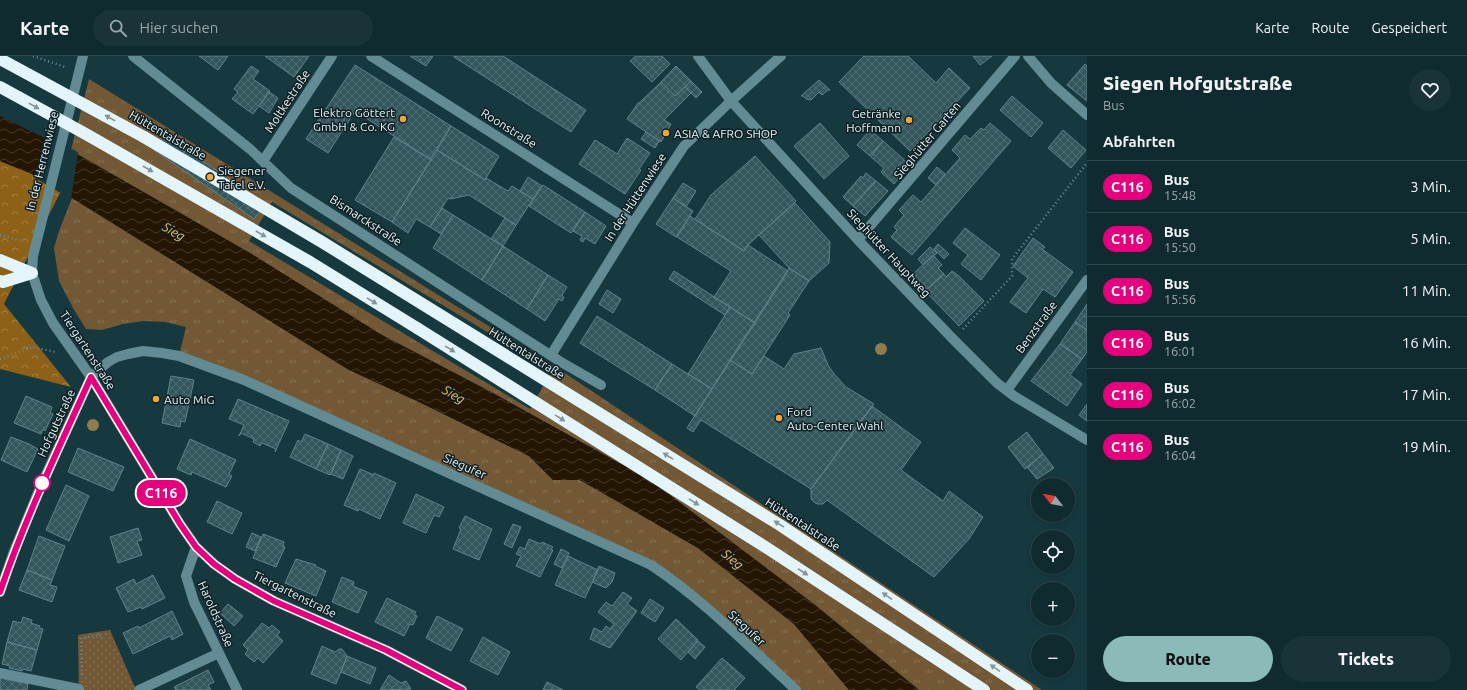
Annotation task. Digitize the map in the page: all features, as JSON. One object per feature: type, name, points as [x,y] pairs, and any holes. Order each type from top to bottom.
[{"type":"highway","name":"Hüttentalstraße","points":[[0,59],[144,137],[328,247],[780,525],[1027,690]]},
{"type":"highway","points":[[0,87],[84,133],[310,262],[767,548],[984,690]]},
{"type":"highway","points":[[0,260],[32,273]]},
{"type":"highway","points":[[0,281],[3,282],[32,273]]},
{"type":"street","name":"In der Herrenwiese","points":[[32,273],[34,245],[83,56]]},
{"type":"street","name":"Bismarckstraße","points":[[133,56],[228,131],[263,161],[291,188],[550,355],[601,385]]},
{"type":"street","name":"Moltkestraße","points":[[263,161],[332,56]]},
{"type":"street","name":"Roonstraße","points":[[371,56],[633,223]]},
{"type":"street","name":"Sieghütter Hauptweg","points":[[698,56],[731,101],[858,240],[997,383],[1087,440]]},
{"type":"street","name":"In der Hüttenwiese","points":[[550,355],[633,223],[684,146],[781,56]]},
{"type":"street","name":"Sieghütter Garten","points":[[858,240],[1015,56]]},
{"type":"street","points":[[1028,56],[1051,83],[1087,115]]},
{"type":"street","name":"Tiergartenstraße","points":[[32,273],[41,300],[53,323],[91,377],[180,524],[196,547],[214,564],[235,579],[274,601],[386,650],[462,690]]},
{"type":"street","name":"Benzstraße","points":[[1007,390],[1087,280]]},
{"type":"street","name":"Siegufer","points":[[91,377],[108,362],[117,357],[143,351],[179,356],[244,380],[651,565],[675,581],[698,600],[796,690]]},
{"type":"street","name":"Hofgutstraße","points":[[0,592],[13,554],[42,483],[91,377]]},
{"type":"street","name":"Haroldstraße","points":[[196,547],[186,576],[194,602],[237,690]]},
{"type":"street","points":[[139,690],[219,653]]},
{"type":"street","points":[[0,673],[79,688]]},
{"type":"path","points":[[33,56],[78,71]]},
{"type":"path","points":[[953,339],[1012,276],[1012,259],[1087,163]]},
{"type":"path","points":[[0,235],[34,245]]},
{"type":"path","points":[[0,359],[33,347],[78,358]]},
{"type":"path","points":[[82,659],[81,638],[103,635]]},
{"type":"green space","points":[[89,79],[563,372],[1042,690],[919,690],[815,605],[650,480],[491,392],[382,335],[250,253],[71,150]],"holes":[[[165,135],[264,204],[254,218],[155,150]],[[272,202],[552,371],[530,409],[249,241]]]},
{"type":"green space","points":[[0,161],[32,174],[61,191],[4,304],[71,387],[0,369]]},
{"type":"green space","points":[[72,198],[349,370],[419,402],[529,456],[553,480],[580,480],[698,548],[794,624],[849,690],[796,690],[651,565],[179,356],[186,327],[165,322],[144,321],[123,324],[102,330],[86,329],[59,281],[54,248]]},
{"type":"green space","points":[[110,630],[136,690],[79,690],[78,635]]},
{"type":"water","name":"Sieg","points":[[0,116],[77,154],[250,253],[382,335],[491,392],[650,480],[815,605],[919,690],[849,690],[794,624],[698,548],[580,480],[553,480],[529,456],[419,402],[349,370],[32,174],[0,161]]},
{"type":"pier","points":[[45,136],[78,152],[71,199],[35,178]]},
{"type":"building","points":[[199,56],[228,56],[218,70]]},
{"type":"building","points":[[265,56],[309,56],[294,77]]},
{"type":"building","points":[[410,56],[433,56],[426,66]]},
{"type":"building","points":[[454,56],[503,56],[586,110],[571,132]]},
{"type":"building","points":[[636,56],[662,56],[670,64],[652,82],[630,61]]},
{"type":"building","name":"Getränke Hoffmann","points":[[864,56],[908,56],[936,83],[949,68],[970,88],[910,151],[839,82]]},
{"type":"building","points":[[973,56],[992,56],[980,65]]},
{"type":"building","points":[[1085,64],[1087,66],[1087,101],[1067,85]]},
{"type":"building","name":"Elektro Göttert GmbH & Co. KG","points":[[355,65],[451,126],[430,159],[355,111],[328,153],[306,139]]},
{"type":"building","points":[[251,66],[259,71],[253,79],[270,91],[253,114],[232,99],[238,92],[234,89]]},
{"type":"building","points":[[676,66],[691,81],[675,96],[661,82]]},
{"type":"building","points":[[819,80],[830,90],[822,95],[819,92],[811,100],[801,96]]},
{"type":"building","points":[[691,81],[702,92],[696,98],[685,87]]},
{"type":"building","points":[[661,82],[675,96],[685,87],[691,93],[664,120],[671,124],[661,142],[627,119],[638,103]]},
{"type":"building","points":[[269,92],[278,98],[269,113],[259,106]]},
{"type":"building","points":[[1012,96],[1043,123],[1031,137],[1000,110]]},
{"type":"building","points":[[820,123],[849,156],[824,179],[794,146]]},
{"type":"building","points":[[990,123],[1011,141],[912,255],[891,237],[897,230],[894,227],[904,215],[899,210],[913,195],[921,202],[960,158],[952,150],[965,135],[970,139],[981,128],[984,130]]},
{"type":"building","points":[[451,126],[499,156],[485,180],[437,150]]},
{"type":"building","points":[[870,130],[883,141],[870,156],[857,145]]},
{"type":"building","points":[[1063,130],[1086,150],[1071,168],[1048,148]]},
{"type":"building","points":[[646,132],[659,141],[655,148],[641,139]]},
{"type":"building","name":"Siegener Tafel e.V.","points":[[165,135],[265,204],[254,219],[154,150]]},
{"type":"building","points":[[394,137],[431,160],[392,222],[355,200]]},
{"type":"building","points":[[627,138],[650,153],[625,194],[579,164],[595,140],[617,154]]},
{"type":"building","points":[[883,141],[910,165],[894,184],[881,172],[884,168],[871,157]]},
{"type":"building","points":[[437,150],[485,180],[486,178],[508,191],[512,186],[533,199],[516,225],[469,195],[450,199],[448,198],[430,227],[416,219],[408,233],[392,222]]},
{"type":"building","points":[[755,156],[796,201],[748,245],[744,251],[695,219],[711,195]]},
{"type":"building","points":[[937,167],[945,174],[936,185],[928,178]]},
{"type":"building","points":[[866,173],[876,181],[853,206],[843,197],[861,176],[863,178]]},
{"type":"building","points":[[528,177],[542,186],[533,199],[520,191]]},
{"type":"building","points":[[876,181],[888,191],[865,216],[853,206]]},
{"type":"building","points":[[683,183],[696,191],[686,207],[673,198]]},
{"type":"building","points":[[543,185],[585,212],[571,233],[529,206]]},
{"type":"building","points":[[673,198],[693,211],[676,237],[656,224]]},
{"type":"building","points":[[795,203],[830,242],[829,263],[809,281],[789,268],[759,235]]},
{"type":"building","points":[[442,208],[453,215],[441,234],[430,227]]},
{"type":"building","points":[[585,212],[606,226],[595,244],[585,238],[583,242],[580,240],[582,236],[573,231]]},
{"type":"building","points":[[453,215],[503,246],[482,280],[433,248]]},
{"type":"building","points":[[690,216],[744,251],[748,245],[788,271],[755,323],[714,297],[731,271],[677,237]]},
{"type":"building","points":[[505,218],[516,225],[503,246],[491,239]]},
{"type":"building","points":[[965,228],[1000,255],[981,280],[961,264],[968,255],[953,243]]},
{"type":"building","points":[[1033,238],[1045,247],[1042,249],[1073,272],[1055,297],[1043,289],[1026,313],[1010,302],[1028,278],[1013,266]]},
{"type":"building","points":[[938,244],[949,254],[944,259],[934,249]]},
{"type":"building","points":[[503,246],[548,275],[527,309],[482,280]]},
{"type":"building","points":[[930,247],[937,253],[923,265],[918,259]]},
{"type":"building","points":[[933,255],[942,265],[938,268],[944,274],[925,291],[911,276]]},
{"type":"building","points":[[789,268],[809,281],[788,313],[790,315],[752,374],[730,360]]},
{"type":"building","points":[[674,271],[730,307],[725,315],[669,279]]},
{"type":"building","points":[[952,271],[984,301],[959,326],[925,291],[944,274],[946,277]]},
{"type":"building","points":[[548,275],[567,287],[562,295],[564,298],[562,301],[559,299],[545,321],[527,309]]},
{"type":"building","points":[[607,290],[621,299],[613,313],[599,304]]},
{"type":"building","points":[[1087,304],[1087,330],[1075,322]]},
{"type":"building","points":[[730,307],[755,323],[712,389],[688,374]]},
{"type":"building","points":[[597,316],[672,364],[655,390],[580,343]]},
{"type":"building","points":[[1075,322],[1087,330],[1087,352],[1082,359],[1060,344]]},
{"type":"building","points":[[1060,344],[1082,359],[1070,375],[1082,384],[1067,406],[1031,381]]},
{"type":"building","name":"Ford Auto-Center Wahl","points":[[821,348],[828,365],[846,387],[874,404],[811,489],[701,420],[693,432],[687,428],[730,360],[752,374],[764,356],[784,369],[794,354]]},
{"type":"building","points":[[672,364],[712,389],[695,416],[655,390]]},
{"type":"building","points":[[171,376],[194,380],[185,422],[181,421],[180,427],[162,423]]},
{"type":"building","points":[[26,396],[52,407],[50,413],[53,414],[45,431],[43,429],[41,434],[14,423]]},
{"type":"building","points":[[238,399],[289,421],[275,452],[276,449],[262,443],[260,446],[253,442],[254,439],[241,433],[239,436],[244,425],[229,419]]},
{"type":"building","points":[[1087,404],[1087,421],[1079,415]]},
{"type":"building","points":[[872,406],[921,442],[901,470],[943,501],[949,491],[983,517],[969,539],[934,577],[827,500],[823,504],[818,504],[811,499],[811,489]]},
{"type":"building","points":[[1027,432],[1043,454],[1025,469],[1008,447]]},
{"type":"building","points":[[305,434],[328,444],[316,469],[290,457],[298,440],[301,442]]},
{"type":"building","points":[[11,437],[38,449],[27,472],[1,460]]},
{"type":"building","points":[[190,439],[236,460],[229,474],[232,476],[226,487],[192,472],[191,475],[177,469]]},
{"type":"building","points":[[328,444],[341,450],[330,475],[316,469]]},
{"type":"building","points":[[78,448],[124,467],[113,491],[68,472]]},
{"type":"building","points":[[341,450],[353,456],[343,479],[331,474]]},
{"type":"building","points":[[1043,454],[1054,468],[1036,478],[1027,467]]},
{"type":"building","points":[[360,469],[374,475],[374,473],[396,483],[380,519],[359,509],[358,511],[344,505]]},
{"type":"building","points":[[66,485],[89,496],[69,541],[46,530]]},
{"type":"building","points":[[416,494],[444,507],[439,517],[434,515],[426,533],[403,523]]},
{"type":"building","points":[[217,501],[242,513],[232,534],[207,522]]},
{"type":"building","points":[[465,516],[492,529],[479,560],[453,549],[461,529],[459,528]]},
{"type":"building","points":[[513,524],[521,527],[512,548],[504,544]]},
{"type":"building","points":[[138,528],[142,540],[137,541],[142,555],[118,563],[110,537]]},
{"type":"building","points":[[252,533],[261,537],[255,551],[246,547]]},
{"type":"building","points":[[263,534],[284,542],[283,546],[285,547],[276,567],[253,558]]},
{"type":"building","points":[[39,536],[65,546],[52,580],[27,570]]},
{"type":"building","points":[[529,539],[541,544],[542,542],[553,547],[540,577],[516,566],[521,556],[516,554],[520,547],[525,549]]},
{"type":"building","points":[[561,549],[569,553],[562,568],[554,564]]},
{"type":"building","points":[[568,556],[598,570],[585,598],[555,585]]},
{"type":"building","points":[[296,559],[316,565],[315,566],[326,571],[316,596],[285,583]]},
{"type":"building","points":[[599,566],[615,573],[612,582],[606,588],[592,582]]},
{"type":"building","points":[[27,570],[52,580],[50,585],[57,587],[52,602],[19,590]]},
{"type":"building","points":[[153,575],[165,598],[142,609],[141,607],[128,612],[116,588],[134,579],[136,584]]},
{"type":"building","points":[[342,577],[354,582],[353,586],[367,592],[358,613],[332,602]]},
{"type":"building","points":[[623,592],[632,598],[627,604],[637,611],[610,648],[590,639],[594,628],[602,632],[606,626],[610,629],[614,624],[598,612],[606,602],[612,606]]},
{"type":"building","points":[[387,598],[416,612],[414,615],[417,616],[413,625],[410,624],[404,636],[375,622]]},
{"type":"building","points":[[650,599],[664,608],[655,622],[641,613]]},
{"type":"building","points":[[228,604],[243,616],[234,626],[220,613]]},
{"type":"building","points":[[172,611],[183,634],[172,640],[170,636],[133,654],[123,633],[138,626],[139,628]]},
{"type":"building","points":[[437,616],[463,629],[451,651],[426,638]]},
{"type":"building","points":[[23,617],[32,620],[31,623],[40,626],[39,628],[43,629],[37,650],[7,642],[13,621],[21,623]]},
{"type":"building","points":[[676,619],[698,640],[681,660],[658,639]]},
{"type":"building","points":[[262,623],[269,628],[272,625],[280,632],[277,635],[283,641],[263,663],[258,658],[254,662],[245,654],[248,650],[243,645]]},
{"type":"building","points":[[483,637],[510,652],[498,675],[470,661]]},
{"type":"building","points":[[698,641],[705,647],[695,659],[688,652]]},
{"type":"building","points":[[7,642],[37,650],[31,671],[23,669],[22,671],[9,668],[10,666],[2,664]]},
{"type":"building","points":[[322,646],[335,652],[342,649],[347,656],[336,684],[311,674]]},
{"type":"building","points":[[347,656],[376,668],[370,684],[341,672]]},
{"type":"building","points":[[722,658],[745,678],[734,690],[700,690],[696,687]]},
{"type":"building","points":[[208,670],[214,682],[208,685],[211,690],[176,690],[174,687]]},
{"type":"building","points":[[389,675],[401,683],[406,681],[411,689],[380,690]]},
{"type":"building","points":[[0,678],[28,684],[27,690],[0,690]]},
{"type":"building","points":[[547,682],[563,690],[543,690]]},
{"type":"bus line","name":"C116","points":[[0,592],[13,554],[42,483],[91,377],[180,524],[196,547],[214,564],[235,579],[274,601],[386,650],[462,690]]},
{"type":"place","name":"Elektro Göttert GmbH & Co. KG","points":[[403,119]]},
{"type":"place","name":"Getränke Hoffmann","points":[[909,120]]},
{"type":"place","name":"ASIA & AFRO SHOP","points":[[666,133]]},
{"type":"place","name":"Siegener Tafel e.V.","points":[[210,177]]},
{"type":"place","name":"Auto MiG","points":[[156,399]]},
{"type":"place","name":"Ford Auto-Center Wahl","points":[[779,418]]}]
